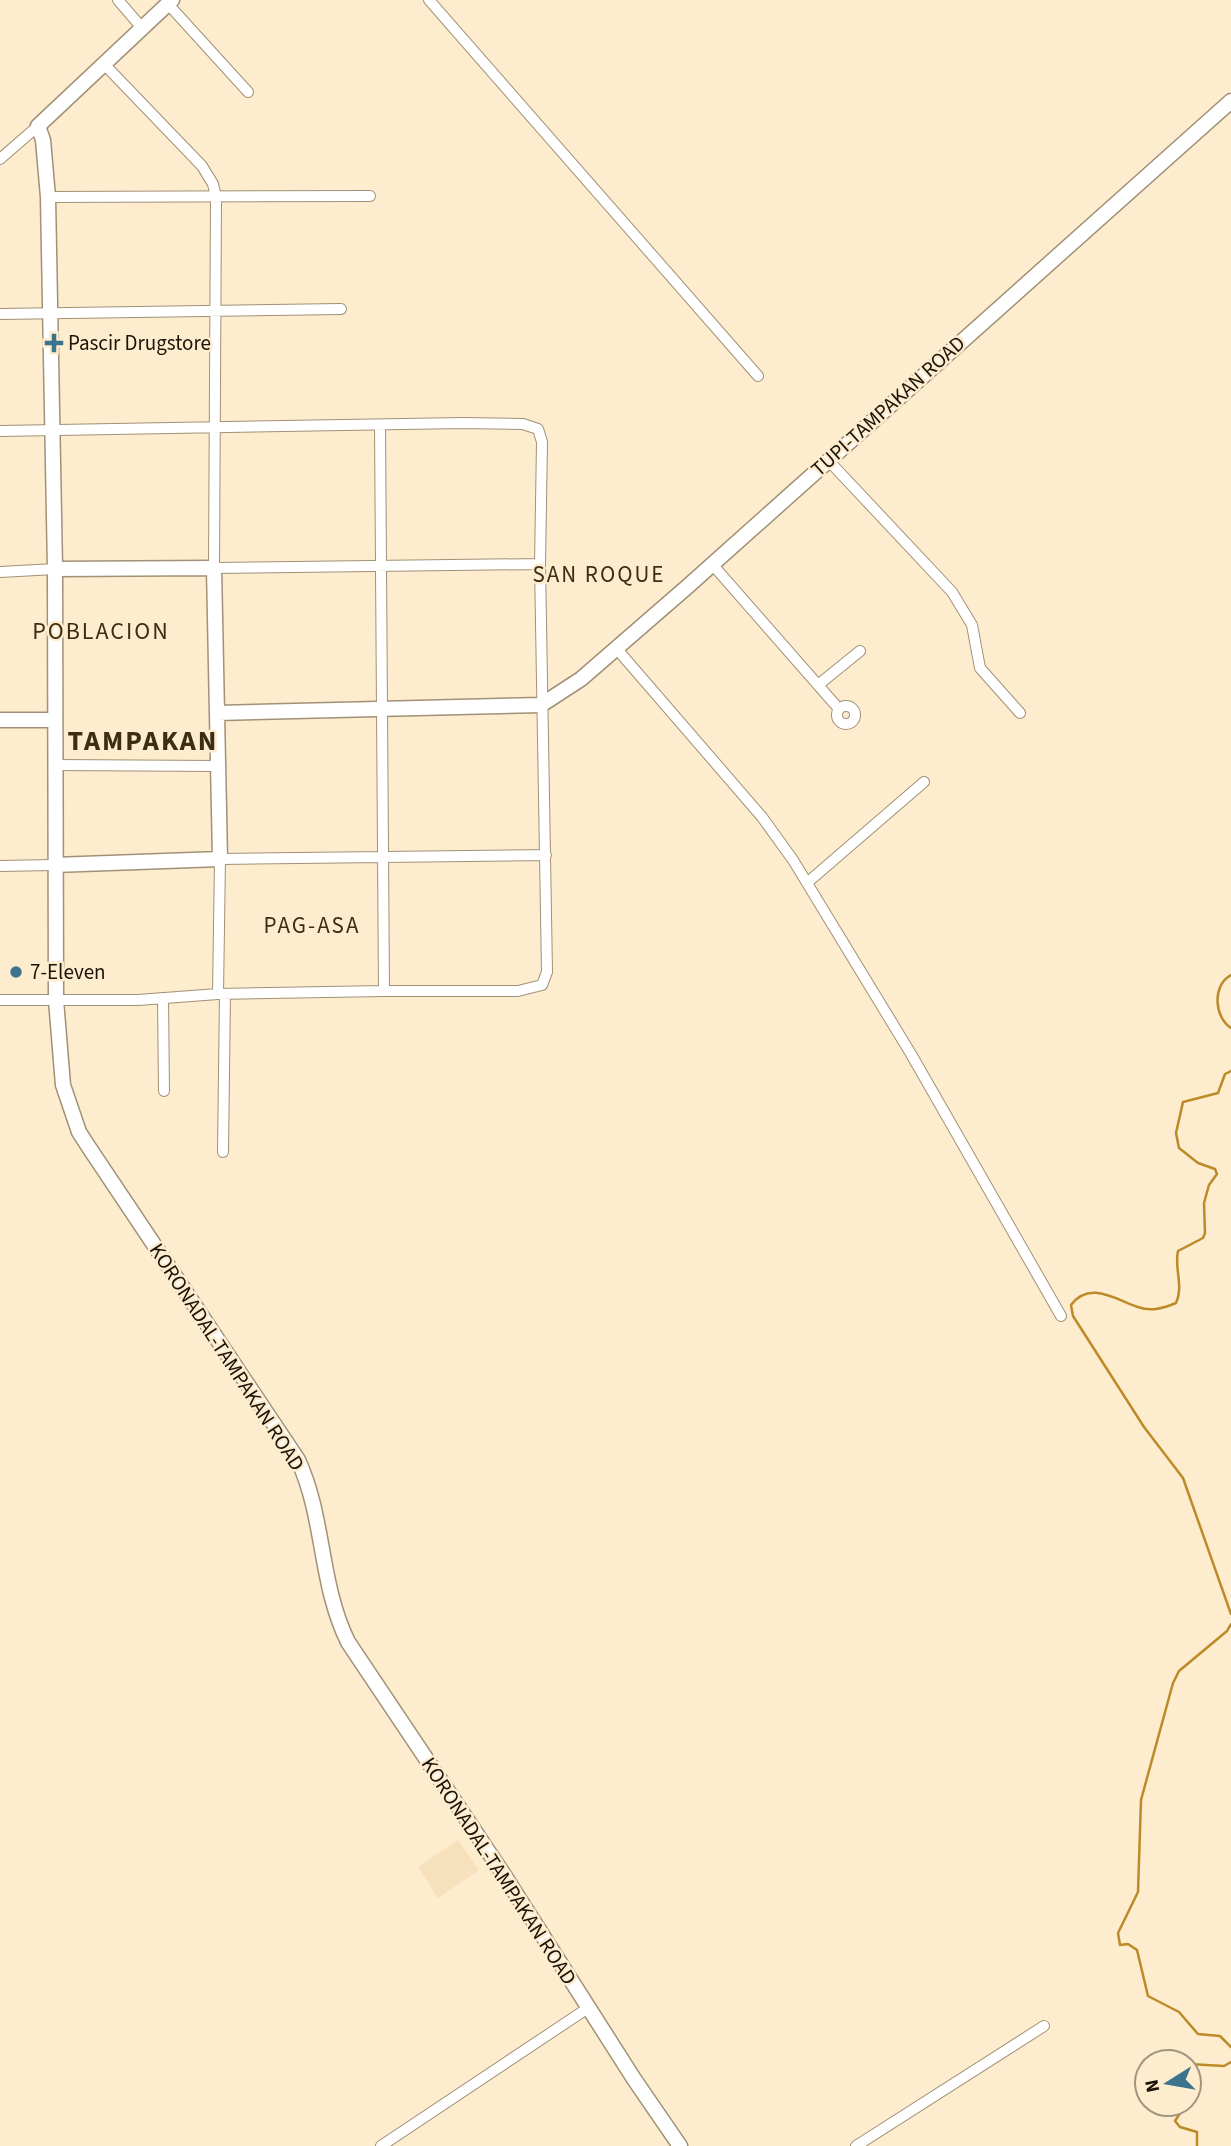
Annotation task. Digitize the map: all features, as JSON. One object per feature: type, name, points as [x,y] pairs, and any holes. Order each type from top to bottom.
[{"type":"main road","points":[[38,126],[170,2]]},
{"type":"main road","name":"TUPI-TAMPAKAN ROAD","points":[[541,705],[563,693],[712,564],[1231,101]]},
{"type":"main road","name":"KORONADAL-TAMPAKAN ROAD","points":[[38,126],[43,140],[48,197],[48,313],[55,569],[56,1000],[63,1084],[79,1132],[285,1438],[304,1473],[331,1601],[348,1642],[680,2146]]},
{"type":"main road","points":[[54,865],[220,859],[214,568],[55,569]]},
{"type":"main road","points":[[217,713],[541,705]]},
{"type":"main road","points":[[0,720],[54,720]]},
{"type":"street","points":[[118,0],[142,28]]},
{"type":"street","points":[[429,0],[758,376]]},
{"type":"street","points":[[170,2],[248,92]]},
{"type":"street","points":[[104,64],[202,166],[216,197],[214,568],[540,564]]},
{"type":"street","points":[[0,159],[38,126]]},
{"type":"street","points":[[48,197],[370,196]]},
{"type":"street","points":[[0,314],[341,309]]},
{"type":"street","points":[[0,431],[523,424],[538,429],[542,442],[541,705],[547,855],[547,972],[542,985],[518,991],[384,991],[0,1000]]},
{"type":"street","points":[[380,425],[384,991]]},
{"type":"street","points":[[828,460],[952,592],[972,625],[980,668],[1020,713]]},
{"type":"street","points":[[712,564],[839,709]]},
{"type":"street","points":[[0,572],[55,569]]},
{"type":"street","points":[[616,648],[762,817],[808,882],[1061,1316]]},
{"type":"street","points":[[818,685],[860,652]]},
{"type":"street","points":[[54,765],[218,766]]},
{"type":"street","points":[[808,882],[924,782]]},
{"type":"street","points":[[223,1152],[220,859],[547,855]]},
{"type":"street","points":[[0,866],[54,865]]},
{"type":"street","points":[[163,998],[164,1091]]},
{"type":"street","points":[[381,2146],[588,2008]]},
{"type":"street","points":[[856,2146],[1044,2026]]},
{"type":"shaded area","points":[[458,1840],[479,1870],[438,1898],[418,1867]]},
{"type":"waterway","points":[[1231,975],[1218,993],[1221,1016],[1231,1028]]},
{"type":"waterway","points":[[1231,1071],[1225,1074],[1218,1093],[1183,1102],[1176,1133],[1179,1148],[1198,1163],[1215,1169],[1217,1174],[1209,1185],[1204,1203],[1203,1238],[1178,1251],[1179,1290],[1176,1303],[1148,1309],[1095,1293],[1086,1294],[1071,1305],[1073,1316],[1144,1427],[1183,1478],[1231,1614]]},
{"type":"waterway","points":[[1231,1624],[1227,1631],[1179,1671],[1173,1683],[1141,1800],[1138,1892],[1118,1933],[1120,1945],[1128,1944],[1137,1950],[1148,1996],[1179,2012],[1198,2034],[1220,2036],[1231,2047]]},
{"type":"waterway","points":[[1203,2065],[1224,2066],[1231,2062]]},
{"type":"waterway","points":[[1177,2118],[1175,2121],[1180,2127],[1197,2132],[1197,2146]]},
{"type":"place","name":"Pascir Drugstore","points":[[54,343]]},
{"type":"place","name":"7-Eleven","points":[[16,972]]},
{"type":"district","name":"SAN ROQUE","points":[[599,574]]},
{"type":"district","name":"POBLACION","points":[[101,631]]},
{"type":"district","name":"TAMPAKAN","points":[[143,741]]},
{"type":"district","name":"PAG-ASA","points":[[312,925]]}]
